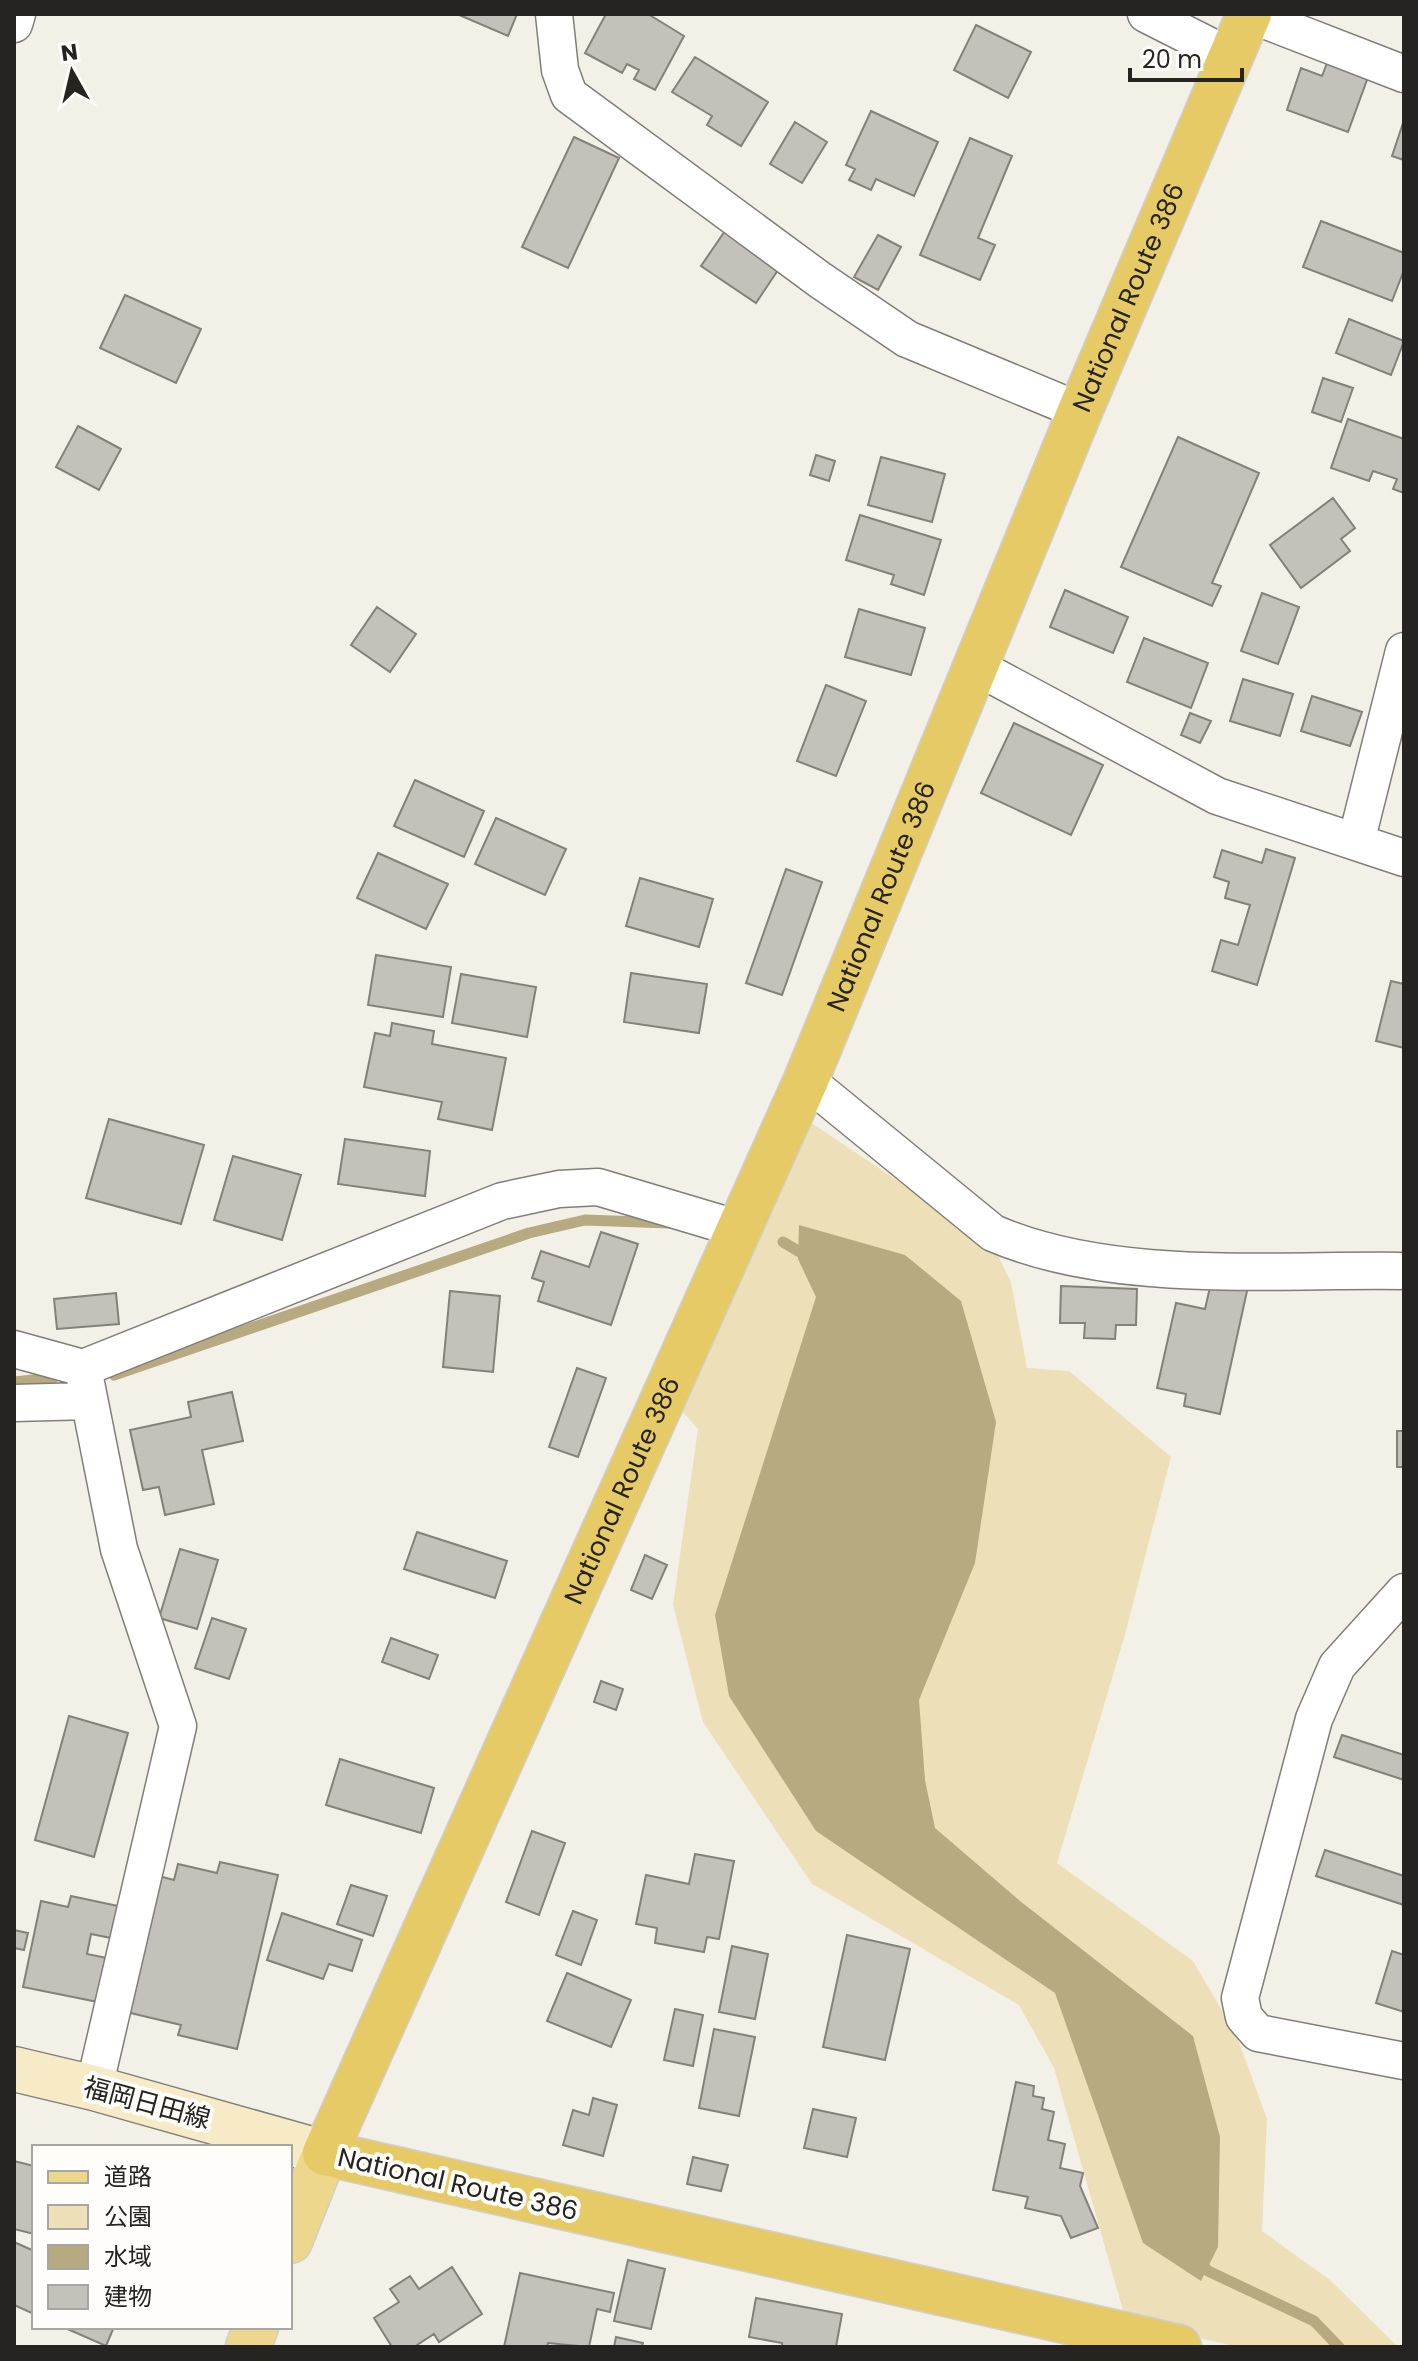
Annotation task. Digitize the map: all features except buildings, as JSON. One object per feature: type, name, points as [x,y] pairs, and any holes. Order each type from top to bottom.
[{"type":"highway","name":"National Route 386","points":[[1179,2347],[1088,2337],[325,2153],[806,1080],[1080,411],[1249,14]]},
{"type":"main road","name":"福岡日田線","points":[[14,2069],[94,2088],[325,2153]]},
{"type":"main road","points":[[292,2236],[325,2153]]},
{"type":"street","points":[[14,24],[17,14]]},
{"type":"street","points":[[1146,14],[1231,57]]},
{"type":"street","points":[[1249,14],[1404,74]]},
{"type":"street","points":[[558,16],[560,70],[569,95],[907,339],[1080,411]]},
{"type":"street","points":[[1356,842],[1404,651]]},
{"type":"street","points":[[975,666],[1217,796],[1404,858]]},
{"type":"street","points":[[806,1080],[993,1233],[1022,1245],[1069,1257],[1164,1269],[1404,1271]]},
{"type":"street","points":[[14,1403],[86,1384],[502,1201],[559,1189],[598,1187],[739,1229]]},
{"type":"street","points":[[14,1349],[86,1384]]},
{"type":"street","points":[[86,1384],[119,1549],[178,1726],[94,2088]]},
{"type":"street","points":[[1404,1592],[1337,1666],[1314,1719],[1240,1998],[1244,2017],[1258,2033],[1404,2061]]},
{"type":"green space","points":[[807,1120],[992,1244],[1011,1282],[1027,1368],[1069,1371],[1171,1457],[1124,1638],[1057,1863],[1193,1961],[1236,2034],[1267,2119],[1262,2231],[1330,2280],[1398,2347],[1238,2347],[1126,2321],[1054,2068],[1019,2005],[812,1884],[703,1722],[673,1605],[698,1429],[673,1401]]},
{"type":"water","points":[[799,1225],[905,1255],[961,1301],[996,1422],[975,1563],[919,1700],[925,1780],[935,1828],[1020,1901],[1193,2036],[1220,2137],[1218,2247],[1201,2281],[1143,2243],[1055,1993],[816,1831],[729,1696],[715,1615],[816,1297],[798,1259]]},
{"type":"waterway","points":[[114,1375],[529,1233],[585,1220],[669,1223]]},
{"type":"waterway","points":[[783,1242],[810,1258]]},
{"type":"waterway","points":[[14,1382],[53,1378]]},
{"type":"waterway","points":[[1197,2258],[1208,2271],[1314,2321],[1339,2347]]}]
